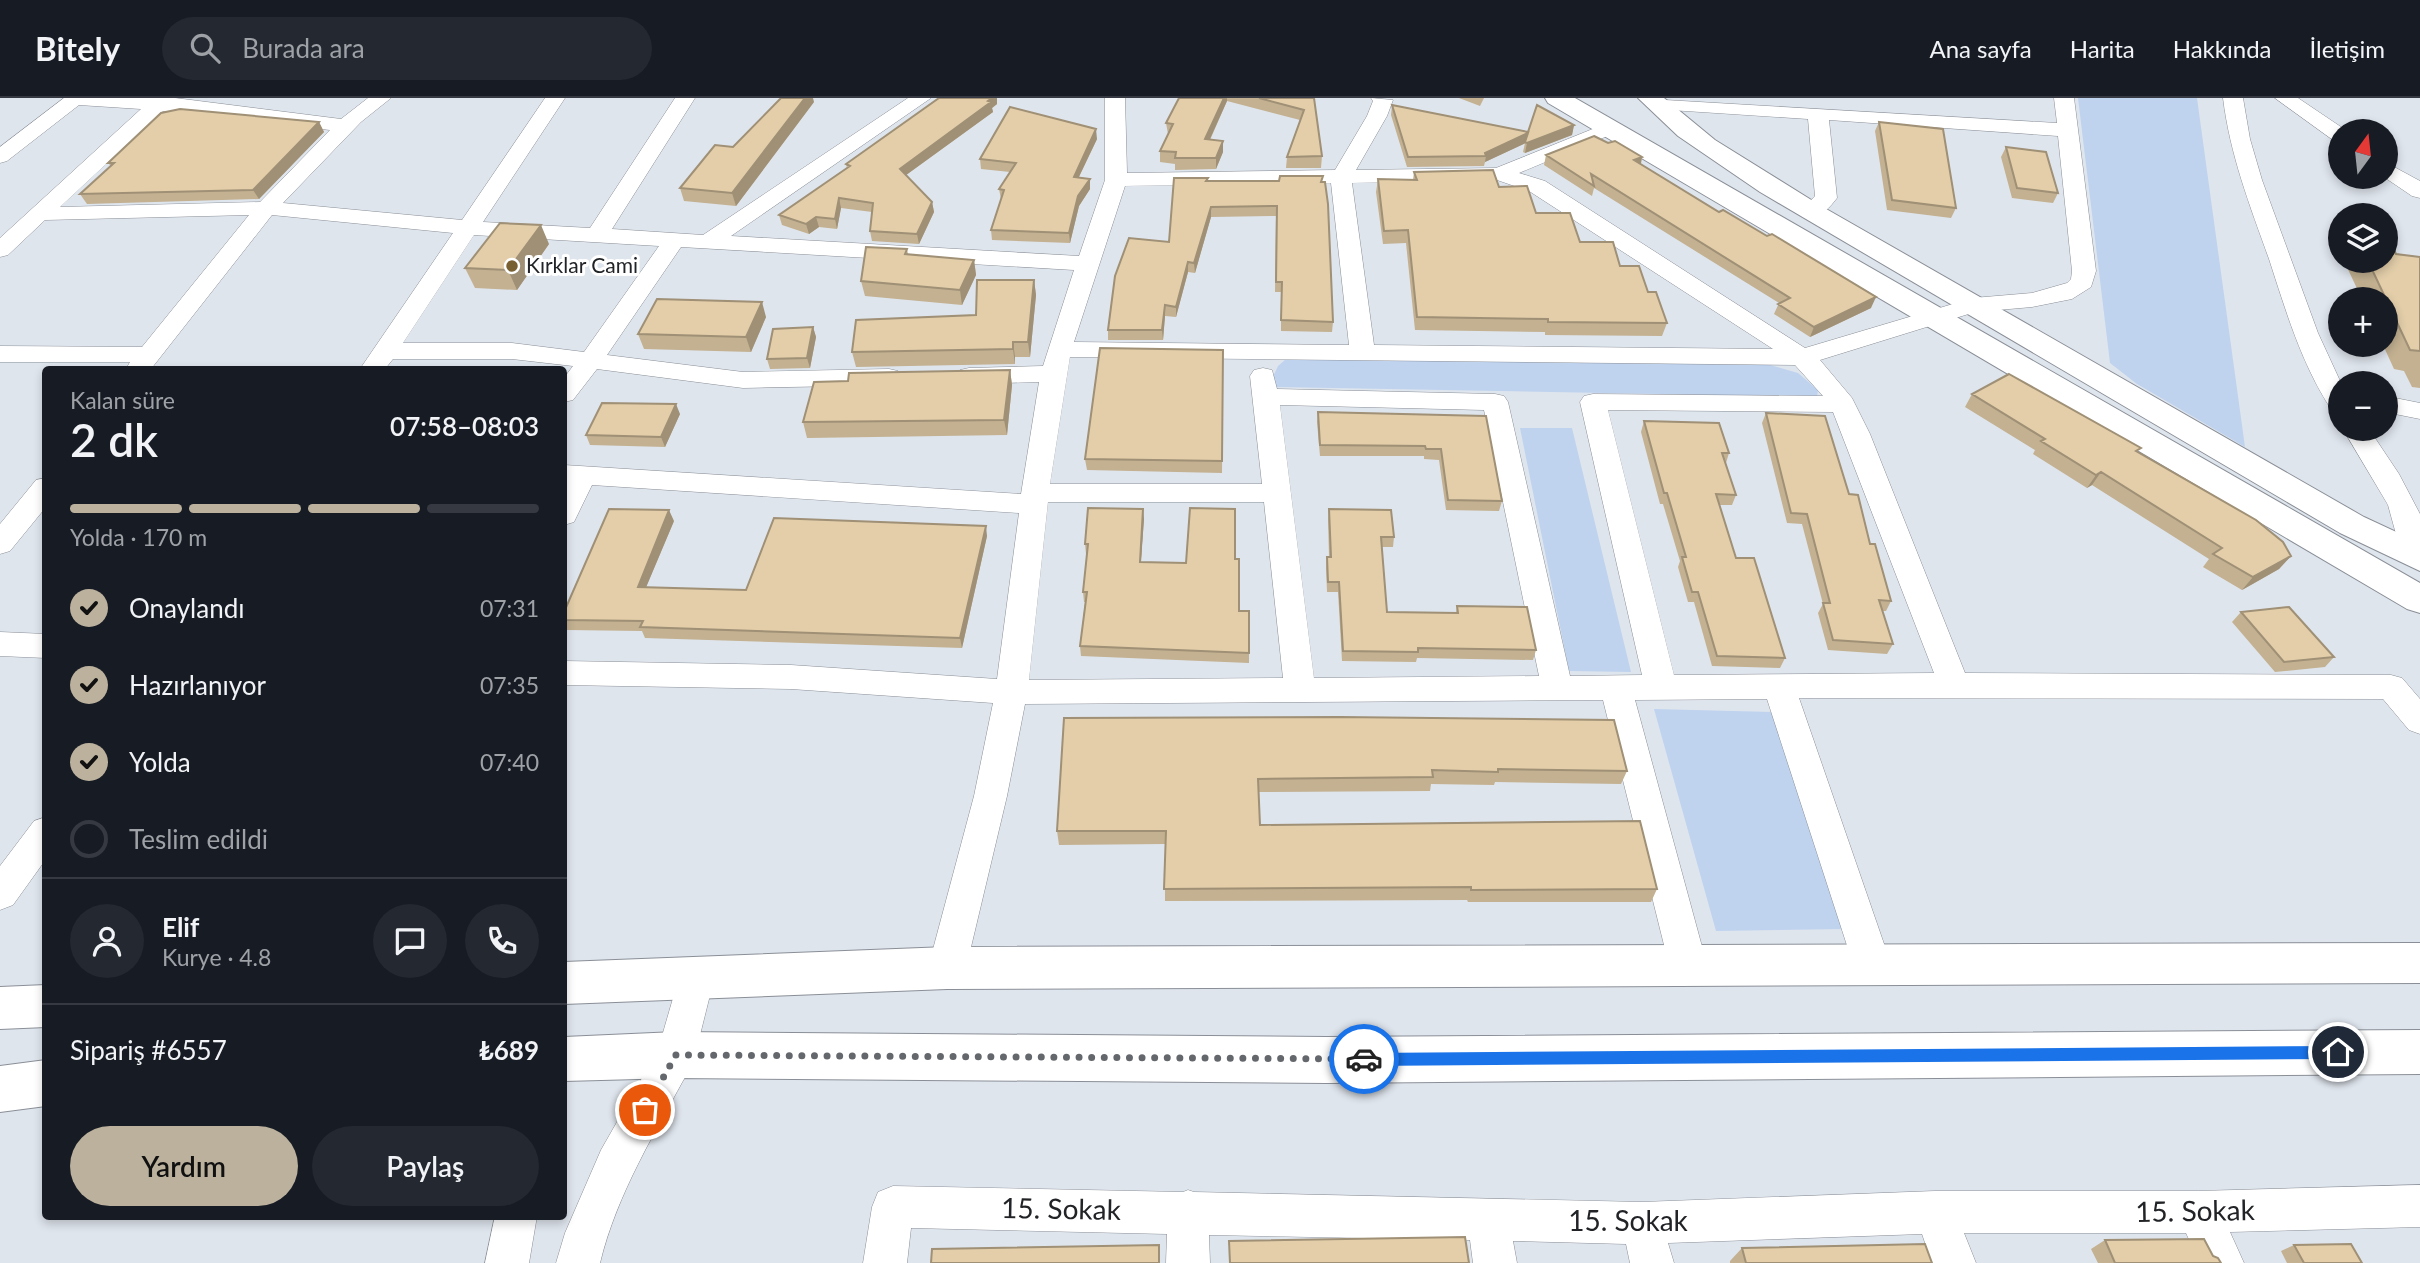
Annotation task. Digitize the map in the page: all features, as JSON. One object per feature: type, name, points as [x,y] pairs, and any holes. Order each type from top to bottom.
[{"type":"main road","points":[[1556,98],[2420,600]]},
{"type":"main road","points":[[1652,101],[1724,157],[1811,212],[2352,525],[2418,557]]},
{"type":"main road","points":[[567,983],[947,968],[1688,965],[1873,967],[2420,963]]},
{"type":"main road","points":[[0,1008],[42,1006]]},
{"type":"main road","points":[[567,1059],[676,1055],[1326,1060],[2420,1052]]},
{"type":"main road","points":[[0,1089],[42,1084]]},
{"type":"street","points":[[0,354],[144,362],[266,208],[346,126],[381,98]]},
{"type":"street","points":[[379,360],[555,98]]},
{"type":"street","points":[[598,234],[685,98]]},
{"type":"street","points":[[706,243],[921,98]]},
{"type":"street","points":[[947,968],[976,859],[1012,692],[1034,498],[1056,361],[1116,180],[1115,98]]},
{"type":"street","points":[[1362,352],[1341,177],[1377,116],[1383,100],[1381,98]]},
{"type":"street","points":[[945,376],[1056,361],[1262,350],[1802,357],[1973,305],[2000,304],[2058,295],[2076,289],[2083,282],[2084,271],[2064,98]]},
{"type":"street","points":[[2234,98],[2237,125],[2261,206],[2311,346],[2328,379]]},
{"type":"street","points":[[2286,98],[2328,128]]},
{"type":"street","points":[[0,157],[75,99],[162,101],[346,126]]},
{"type":"street","points":[[0,250],[162,101]]},
{"type":"street","points":[[1652,101],[1818,115],[2068,130]]},
{"type":"street","points":[[1811,212],[1826,198],[1818,115]]},
{"type":"street","points":[[1499,174],[1610,128]]},
{"type":"street","points":[[1116,180],[1499,174],[1537,186],[1802,357],[1828,381],[1843,404],[1954,685]]},
{"type":"street","points":[[2398,176],[2420,191]]},
{"type":"street","points":[[38,214],[266,208],[470,228],[1088,264]]},
{"type":"street","points":[[567,390],[674,241]]},
{"type":"street","points":[[1262,350],[1264,397],[1300,690]]},
{"type":"street","points":[[379,360],[512,351],[743,380],[918,377]]},
{"type":"street","points":[[1264,397],[1495,402],[1557,688]]},
{"type":"street","points":[[1661,687],[1593,402],[1843,404]]},
{"type":"street","points":[[2398,407],[2420,411]]},
{"type":"street","points":[[2364,441],[2393,486],[2407,515],[2418,557]]},
{"type":"street","points":[[567,502],[573,475],[1034,498],[1276,492]]},
{"type":"street","points":[[0,544],[42,492]]},
{"type":"street","points":[[0,644],[42,646]]},
{"type":"street","points":[[567,673],[791,677],[1012,692],[1954,685],[2391,687],[2420,721]]},
{"type":"street","points":[[1779,686],[1873,967]]},
{"type":"street","points":[[1616,687],[1688,965]]},
{"type":"street","points":[[0,894],[42,836]]},
{"type":"street","points":[[578,1263],[586,1233],[616,1166],[676,1055],[695,979]]},
{"type":"street","name":"15. Sokak","points":[[885,1263],[893,1207],[1188,1211],[1642,1223],[1935,1212],[2198,1212],[2420,1206]]},
{"type":"street","points":[[1188,1211],[1188,1263]]},
{"type":"street","points":[[1935,1212],[1954,1263]]},
{"type":"street","points":[[2198,1212],[2222,1263]]},
{"type":"street","points":[[506,1263],[515,1220]]},
{"type":"street","points":[[1489,1221],[1495,1263]]},
{"type":"street","points":[[1642,1223],[1652,1263]]},
{"type":"shaded area","points":[[2078,98],[2197,98],[2245,447],[2137,384],[2110,363]]},
{"type":"shaded area","points":[[1286,359],[1770,365],[1798,373],[1818,390],[1817,397],[1276,387],[1271,381],[1278,366]]},
{"type":"shaded area","points":[[1520,428],[1572,428],[1631,672],[1569,671]]},
{"type":"shaded area","points":[[1654,709],[1773,712],[1847,929],[1716,931]]},
{"type":"building","points":[[781,98],[805,98],[732,193],[680,188],[715,145],[733,147]]},
{"type":"building","points":[[939,98],[992,98],[988,101],[991,102],[900,169],[932,202],[917,234],[870,231],[873,203],[839,198],[835,219],[816,217],[806,224],[779,215],[850,166],[846,164]]},
{"type":"building","points":[[1179,98],[1224,98],[1205,139],[1223,141],[1216,158],[1175,158],[1176,152],[1160,151],[1173,124],[1166,123]]},
{"type":"building","points":[[1259,98],[1314,98],[1322,156],[1287,157],[1304,110]]},
{"type":"building","points":[[1392,105],[1528,132],[1537,105],[1574,125],[1527,143],[1528,133],[1485,153],[1486,156],[1408,157]]},
{"type":"building","points":[[1010,107],[1096,129],[1074,177],[1090,179],[1078,196],[1069,233],[991,230],[1004,190],[999,189],[1016,163],[980,159]]},
{"type":"building","points":[[180,109],[319,122],[253,190],[80,194],[114,163],[108,163],[161,113]]},
{"type":"building","points":[[1879,122],[1943,129],[1956,208],[1892,200]]},
{"type":"building","points":[[1594,136],[1608,143],[1615,141],[1642,157],[1634,160],[1719,212],[1723,210],[1767,236],[1772,234],[1876,297],[1814,327],[1778,304],[1790,298],[1591,174],[1594,186],[1546,155]]},
{"type":"building","points":[[2006,147],[2046,152],[2058,193],[2017,188]]},
{"type":"building","points":[[1493,170],[1499,187],[1527,186],[1536,213],[1570,213],[1580,242],[1613,242],[1620,266],[1639,266],[1648,292],[1656,292],[1667,323],[1417,317],[1408,230],[1384,231],[1378,179],[1417,180],[1414,172]]},
{"type":"building","points":[[1280,176],[1323,176],[1321,182],[1325,182],[1328,204],[1333,322],[1281,320],[1282,282],[1276,282],[1277,206],[1211,207],[1194,263],[1188,262],[1176,307],[1165,305],[1162,330],[1108,330],[1115,276],[1129,238],[1169,242],[1174,178],[1279,181]]},
{"type":"building","points":[[500,223],[541,225],[508,270],[465,268]]},
{"type":"building","points":[[866,247],[907,249],[905,254],[974,260],[960,290],[861,281]]},
{"type":"building","points":[[2398,254],[2420,257],[2420,351],[2410,350],[2398,325],[2398,287],[2380,287],[2374,273],[2398,273]]},
{"type":"building","points":[[977,280],[1034,280],[1028,342],[1013,342],[1013,349],[852,352],[856,320],[976,315]]},
{"type":"building","points":[[657,299],[762,302],[746,337],[638,334]]},
{"type":"building","points":[[813,327],[807,358],[767,359],[773,329]]},
{"type":"building","points":[[1100,348],[1223,350],[1222,461],[1085,459]]},
{"type":"building","points":[[1010,370],[1004,420],[803,422],[814,382],[848,381],[849,373]]},
{"type":"building","points":[[2009,374],[2141,448],[2136,451],[2256,520],[2283,542],[2291,556],[2253,577],[2213,554],[2222,548],[2101,472],[2096,475],[2041,441],[2045,439],[1972,394]]},
{"type":"building","points":[[602,403],[676,404],[661,437],[586,435]]},
{"type":"building","points":[[1318,412],[1486,416],[1502,501],[1448,500],[1441,449],[1426,449],[1425,446],[1320,445]]},
{"type":"building","points":[[1766,413],[1825,416],[1849,494],[1858,495],[1870,544],[1875,544],[1891,601],[1879,600],[1893,644],[1833,640],[1823,603],[1830,603],[1807,514],[1791,513]]},
{"type":"building","points":[[1644,421],[1719,423],[1729,453],[1722,453],[1736,495],[1716,494],[1736,558],[1754,558],[1785,658],[1717,656],[1698,592],[1692,592],[1682,557],[1686,557],[1667,493],[1664,493]]},
{"type":"building","points":[[1088,508],[1143,509],[1140,562],[1186,563],[1190,508],[1235,509],[1239,611],[1249,611],[1249,653],[1080,646],[1087,592],[1083,592],[1088,544],[1085,544]]},
{"type":"building","points":[[609,509],[669,510],[638,587],[746,590],[774,518],[986,526],[960,638],[640,627],[643,621],[567,620],[567,605]]},
{"type":"building","points":[[1329,509],[1391,510],[1394,537],[1381,537],[1387,612],[1458,613],[1457,606],[1527,607],[1536,650],[1418,648],[1418,652],[1343,651],[1339,582],[1328,582],[1327,557],[1331,557]]},
{"type":"building","points":[[2289,607],[2334,657],[2284,662],[2241,612]]},
{"type":"building","points":[[1064,718],[1614,720],[1627,771],[1432,770],[1433,777],[1258,779],[1260,825],[1640,821],[1657,889],[1164,889],[1166,831],[1057,831]]},
{"type":"building","points":[[1465,1237],[1469,1263],[1230,1263],[1229,1241]]},
{"type":"building","points":[[2204,1239],[2213,1256],[2221,1263],[2115,1263],[2105,1240]]},
{"type":"building","points":[[1925,1244],[1932,1263],[1746,1263],[1742,1248]]},
{"type":"building","points":[[2351,1244],[2362,1263],[2304,1263],[2294,1245]]},
{"type":"building","points":[[1159,1245],[1159,1263],[931,1263],[932,1249]]},
{"type":"way so far","points":[[645,1110],[676,1055],[1364,1059]]},
{"type":"place","name":"Kırklar Cami","points":[[512,266]]},
{"type":"route","points":[[1364,1059],[2338,1052]]}]
